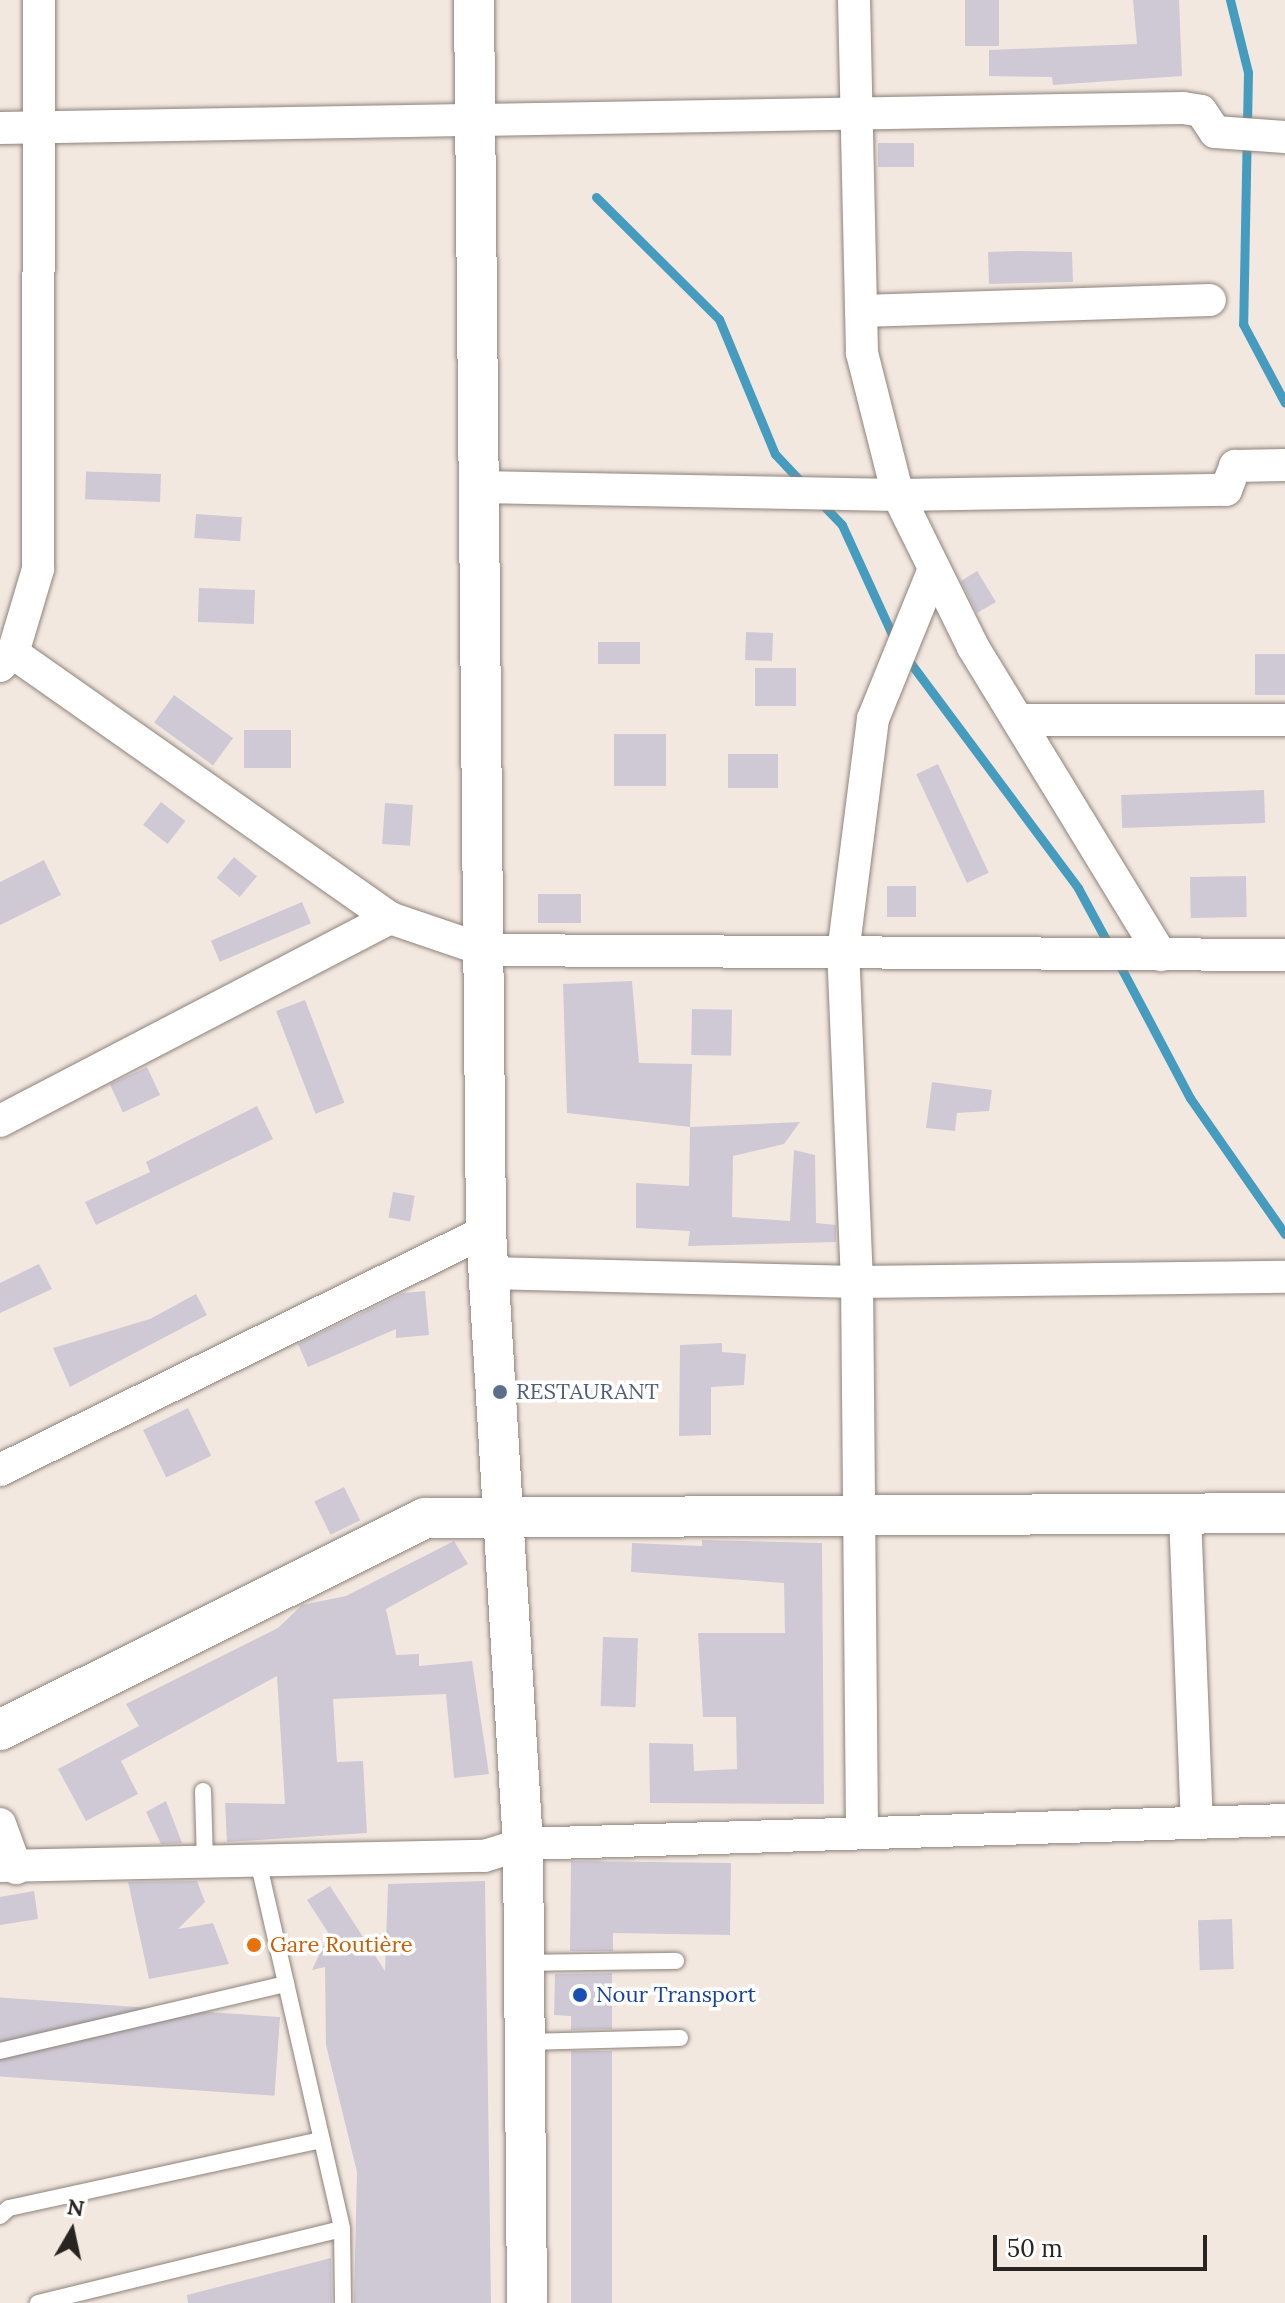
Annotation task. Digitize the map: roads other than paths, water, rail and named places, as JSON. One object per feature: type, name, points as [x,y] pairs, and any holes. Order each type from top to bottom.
[{"type":"street","points":[[39,0],[38,569],[6,660],[390,918],[484,950],[1285,955]]},
{"type":"street","points":[[474,0],[486,1231],[499,1515],[523,1844],[527,2303]]},
{"type":"street","points":[[854,0],[862,353],[898,495],[933,571],[1018,720],[1161,955]]},
{"type":"street","points":[[0,128],[476,123],[1183,108],[1201,111],[1215,132],[1278,136]]},
{"type":"street","points":[[861,311],[1210,300]]},
{"type":"street","points":[[479,487],[898,495],[1226,490],[1235,466],[1285,465]]},
{"type":"street","points":[[862,1830],[857,1282],[843,953],[873,719],[933,571]]},
{"type":"street","points":[[1018,720],[1285,720]]},
{"type":"street","points":[[0,1121],[390,918]]},
{"type":"street","points":[[0,1470],[486,1231]]},
{"type":"street","points":[[488,1273],[857,1282],[1285,1277]]},
{"type":"street","points":[[0,1730],[425,1518],[499,1515],[859,1519],[1285,1513]]},
{"type":"street","points":[[1185,1514],[1197,1822]]},
{"type":"street","points":[[0,1824],[8,1867],[484,1856],[523,1844],[862,1830],[1285,1820]]},
{"type":"lane","points":[[203,1791],[205,1863]]},
{"type":"lane","points":[[258,1861],[342,2229],[343,2303]]},
{"type":"lane","points":[[524,1963],[676,1961]]},
{"type":"lane","points":[[0,2051],[286,1984]]},
{"type":"lane","points":[[525,2042],[680,2038]]},
{"type":"lane","points":[[0,2216],[322,2140]]},
{"type":"lane","points":[[38,2303],[342,2229]]},
{"type":"waterway","points":[[1230,0],[1248,72],[1243,324],[1285,403]]},
{"type":"waterway","points":[[596,197],[719,319],[775,454],[804,485]]},
{"type":"waterway","points":[[819,501],[842,525],[895,641]]},
{"type":"waterway","points":[[906,657],[1078,888],[1111,949]]},
{"type":"waterway","points":[[1118,962],[1190,1098],[1285,1234]]},
{"type":"place","name":"RESTAURANT","points":[[500,1392]]},
{"type":"place","name":"Gare Routière","points":[[254,1945]]},
{"type":"place","name":"Nour Transport","points":[[580,1995]]}]
